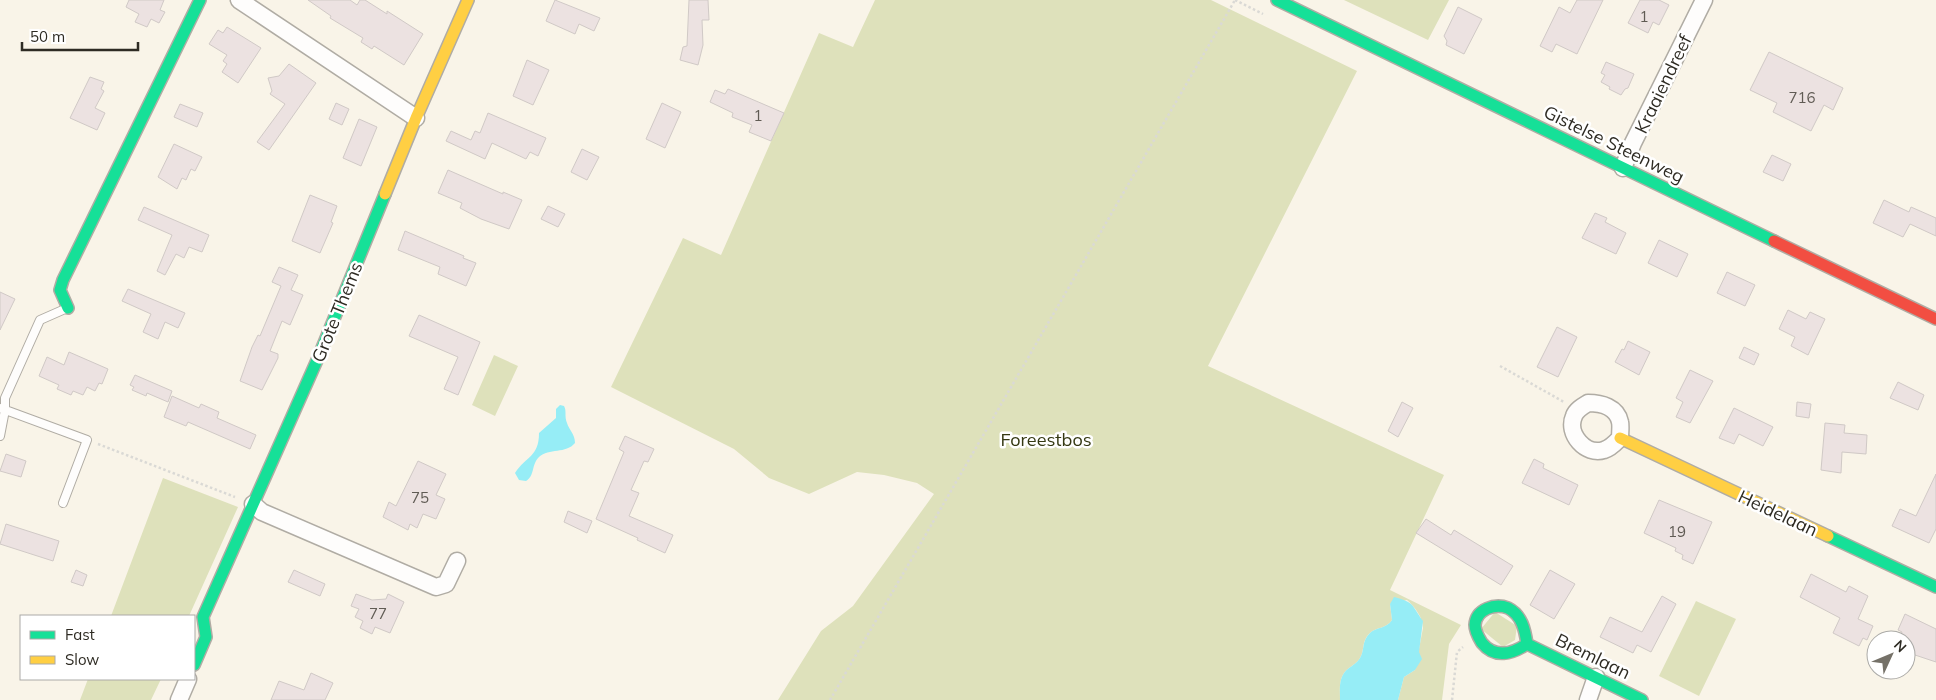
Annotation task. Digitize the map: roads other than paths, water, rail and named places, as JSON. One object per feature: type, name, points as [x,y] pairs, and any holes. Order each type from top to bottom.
[{"type":"street","points":[[68,308],[60,290],[64,280],[200,0]]},
{"type":"street","points":[[239,0],[416,118]]},
{"type":"street","name":"Grote Thems","points":[[195,663],[206,637],[203,617],[318,358],[416,118],[468,0]]},
{"type":"street","name":"Gistelse Steenweg","points":[[1277,0],[1936,319]]},
{"type":"street","name":"Kraaiendreef","points":[[1623,168],[1633,143],[1704,0]]},
{"type":"street","points":[[1588,403],[1599,403],[1612,408],[1620,421],[1620,438],[1611,447],[1603,451],[1592,452],[1582,446],[1576,436],[1572,425],[1574,416],[1578,410],[1588,403]]},
{"type":"street","name":"Heidelaan","points":[[1620,438],[1936,587]]},
{"type":"street","points":[[254,504],[262,512],[436,587],[446,584],[457,561]]},
{"type":"street","name":"Bremlaan","points":[[1528,644],[1515,652],[1499,655],[1486,649],[1477,636],[1475,624],[1489,606],[1501,605],[1512,609],[1521,618],[1528,644],[1642,700]]},
{"type":"street","points":[[1588,700],[1596,677]]},
{"type":"street","points":[[178,700],[188,680]]},
{"type":"lane","points":[[0,436],[6,398],[40,320],[68,308]]},
{"type":"lane","points":[[3,409],[87,440],[63,503]]},
{"type":"water","points":[[560,405],[565,408],[566,420],[575,443],[567,449],[543,454],[535,463],[529,479],[526,481],[519,480],[515,473],[534,452],[537,447],[539,433],[556,418],[556,409]]},
{"type":"water","points":[[1394,597],[1410,603],[1423,621],[1419,652],[1422,659],[1415,670],[1404,677],[1398,700],[1340,700],[1340,682],[1345,671],[1360,658],[1365,640],[1370,633],[1387,625],[1392,620],[1390,604]]},
{"type":"park label","name":"Foreestbos","points":[[1046,439]]}]
